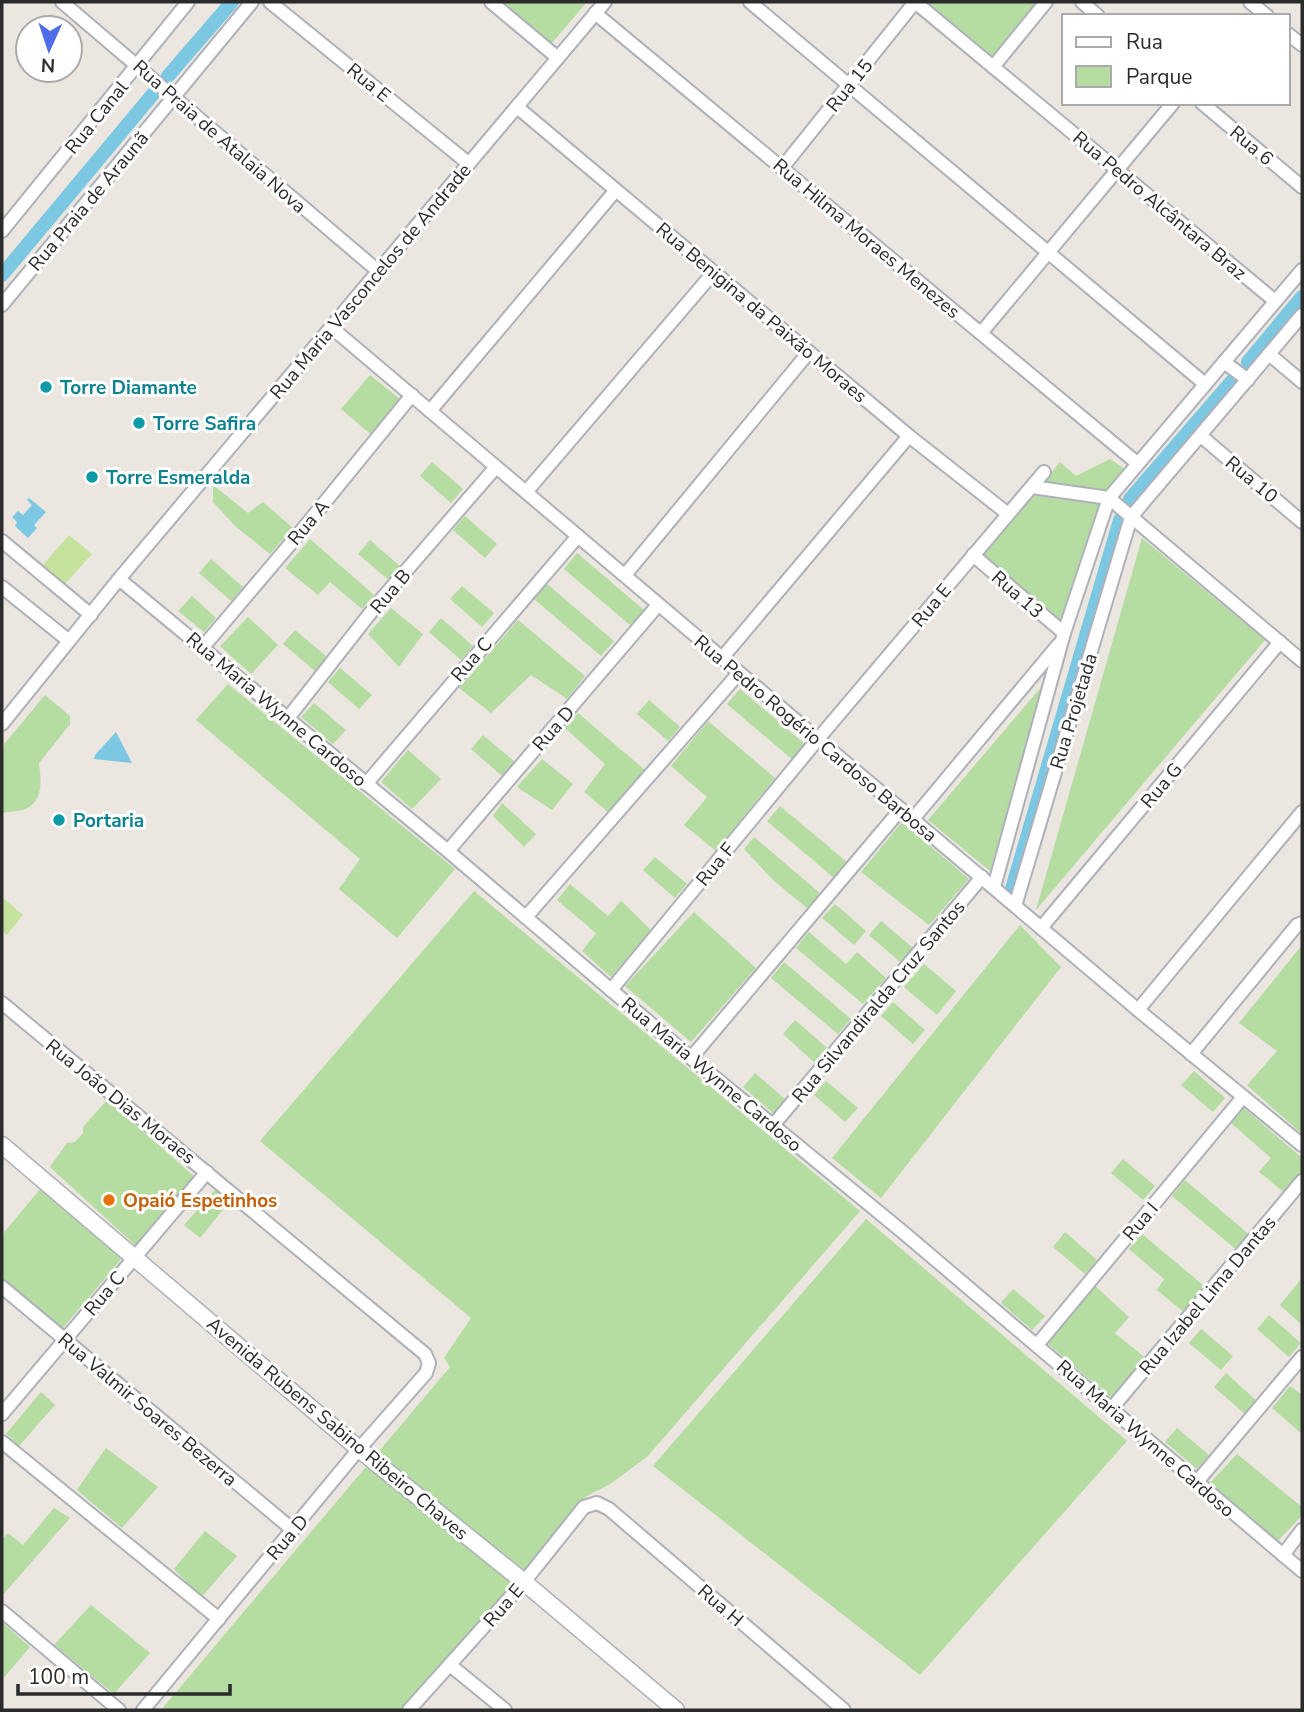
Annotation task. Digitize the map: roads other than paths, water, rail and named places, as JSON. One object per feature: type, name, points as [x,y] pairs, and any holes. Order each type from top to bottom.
[{"type":"street","name":"Rua Praia de Atalaia Nova","points":[[62,2],[377,271]]},
{"type":"street","name":"Rua Canal","points":[[2,231],[188,2]]},
{"type":"street","name":"Rua Praia de Araunã","points":[[2,305],[252,2]]},
{"type":"street","name":"Rua E","points":[[270,2],[468,163]]},
{"type":"street","points":[[491,2],[558,58]]},
{"type":"street","name":"Rua Maria Vasconcelos de Andrade","points":[[2,724],[119,579],[606,2]]},
{"type":"street","points":[[750,2],[1205,384]]},
{"type":"street","name":"Rua 15","points":[[782,168],[915,2]]},
{"type":"street","name":"Rua Pedro Alcântara Braz","points":[[915,2],[1275,301]]},
{"type":"street","points":[[993,67],[1046,2]]},
{"type":"street","points":[[1082,2],[1096,14]]},
{"type":"street","name":"Rua Hilma Moraes Menezes","points":[[595,13],[1137,463]]},
{"type":"street","points":[[981,333],[1171,105]]},
{"type":"street","name":"Rua 6","points":[[1204,105],[1302,187]]},
{"type":"street","name":"Rua Benigina da Paixão Moraes","points":[[517,107],[909,436],[1008,514]]},
{"type":"street","points":[[430,411],[616,190]]},
{"type":"street","points":[[1109,498],[1302,270]]},
{"type":"street","points":[[526,492],[714,272]]},
{"type":"street","points":[[1131,517],[1302,315]]},
{"type":"street","name":"Rua Pedro Rogério Cardoso Barbosa","points":[[332,328],[625,575],[658,606],[1302,1145]]},
{"type":"street","points":[[625,575],[809,352]]},
{"type":"street","points":[[1269,354],[1302,382]]},
{"type":"street","points":[[1224,362],[1248,380]]},
{"type":"street","name":"Rua A","points":[[203,647],[412,395]]},
{"type":"street","points":[[722,658],[909,436]]},
{"type":"street","name":"Rua 10","points":[[1201,436],[1302,522]]},
{"type":"street","name":"Rua B","points":[[288,718],[379,602],[496,467]]},
{"type":"street","name":"Rua E","points":[[818,738],[1044,472]]},
{"type":"street","points":[[1031,487],[1109,498],[1302,661]]},
{"type":"street","name":"Rua Projetada","points":[[994,887],[1063,637],[1109,498]]},
{"type":"street","name":"Rua Projetada","points":[[1015,906],[1131,517]]},
{"type":"street","name":"Rua C","points":[[366,783],[578,536]]},
{"type":"street","points":[[2,541],[91,615]]},
{"type":"street","name":"Rua 13","points":[[973,555],[1063,637]]},
{"type":"street","name":"Rua Maria Wynne Cardoso","points":[[119,579],[448,851],[691,1058],[774,1124],[1302,1571]]},
{"type":"street","points":[[2,587],[69,641]]},
{"type":"street","name":"Rua D","points":[[448,851],[658,606]]},
{"type":"street","points":[[912,819],[1063,637]]},
{"type":"street","name":"Rua G","points":[[1041,928],[1280,642]]},
{"type":"street","points":[[526,917],[739,673]]},
{"type":"street","name":"Rua F","points":[[611,990],[818,738]]},
{"type":"street","points":[[691,1058],[901,809]]},
{"type":"street","points":[[1138,1010],[1302,812]]},
{"type":"street","name":"Rua Silvandiralda Cruz Santos","points":[[774,1124],[982,877]]},
{"type":"street","points":[[1191,1054],[1297,925],[1302,923]]},
{"type":"street","name":"Rua João Dias Moraes","points":[[2,1003],[425,1354],[429,1363]]},
{"type":"street","name":"Rua I","points":[[1037,1345],[1243,1097]]},
{"type":"street","name":"Avenida Rubens Sabino Ribeiro Chaves","points":[[2,1145],[359,1450],[524,1582],[676,1710]]},
{"type":"street","name":"Rua C","points":[[2,1414],[207,1172]]},
{"type":"street","name":"Rua Izabel Lima Dantas","points":[[1112,1408],[1302,1181]]},
{"type":"street","name":"Rua Valmir Soares Bezerra","points":[[2,1287],[293,1531]]},
{"type":"street","points":[[1196,1483],[1302,1357]]},
{"type":"street","name":"Rua D","points":[[143,1710],[426,1373],[429,1363]]},
{"type":"street","points":[[2,1442],[219,1619]]},
{"type":"street","name":"Rua E","points":[[409,1710],[524,1582],[584,1507],[597,1503]]},
{"type":"street","name":"Rua H","points":[[597,1503],[606,1506],[844,1710]]},
{"type":"street","points":[[1283,1555],[1302,1530]]},
{"type":"street","points":[[2,1611],[119,1710]]},
{"type":"street","points":[[450,1665],[505,1710]]},
{"type":"water","points":[[29,498],[46,512],[34,525],[37,528],[28,538],[15,526],[17,522],[12,517],[18,511],[23,515],[32,505],[27,500]]},
{"type":"water","points":[[116,732],[132,763],[94,759]]},
{"type":"waterway","points":[[168,76],[232,2]]},
{"type":"waterway","points":[[2,275],[153,94]]},
{"type":"waterway","points":[[1248,362],[1302,297]]},
{"type":"waterway","points":[[1130,499],[1232,381]]},
{"type":"waterway","points":[[1011,892],[1120,520]]},
{"type":"place","name":"Torre Diamante","points":[[46,387]]},
{"type":"place","name":"Torre Safira","points":[[139,423]]},
{"type":"place","name":"Torre Esmeralda","points":[[92,477]]},
{"type":"place","name":"Portaria","points":[[59,820]]},
{"type":"place","name":"Opaió Espetinhos","points":[[109,1200]]}]
